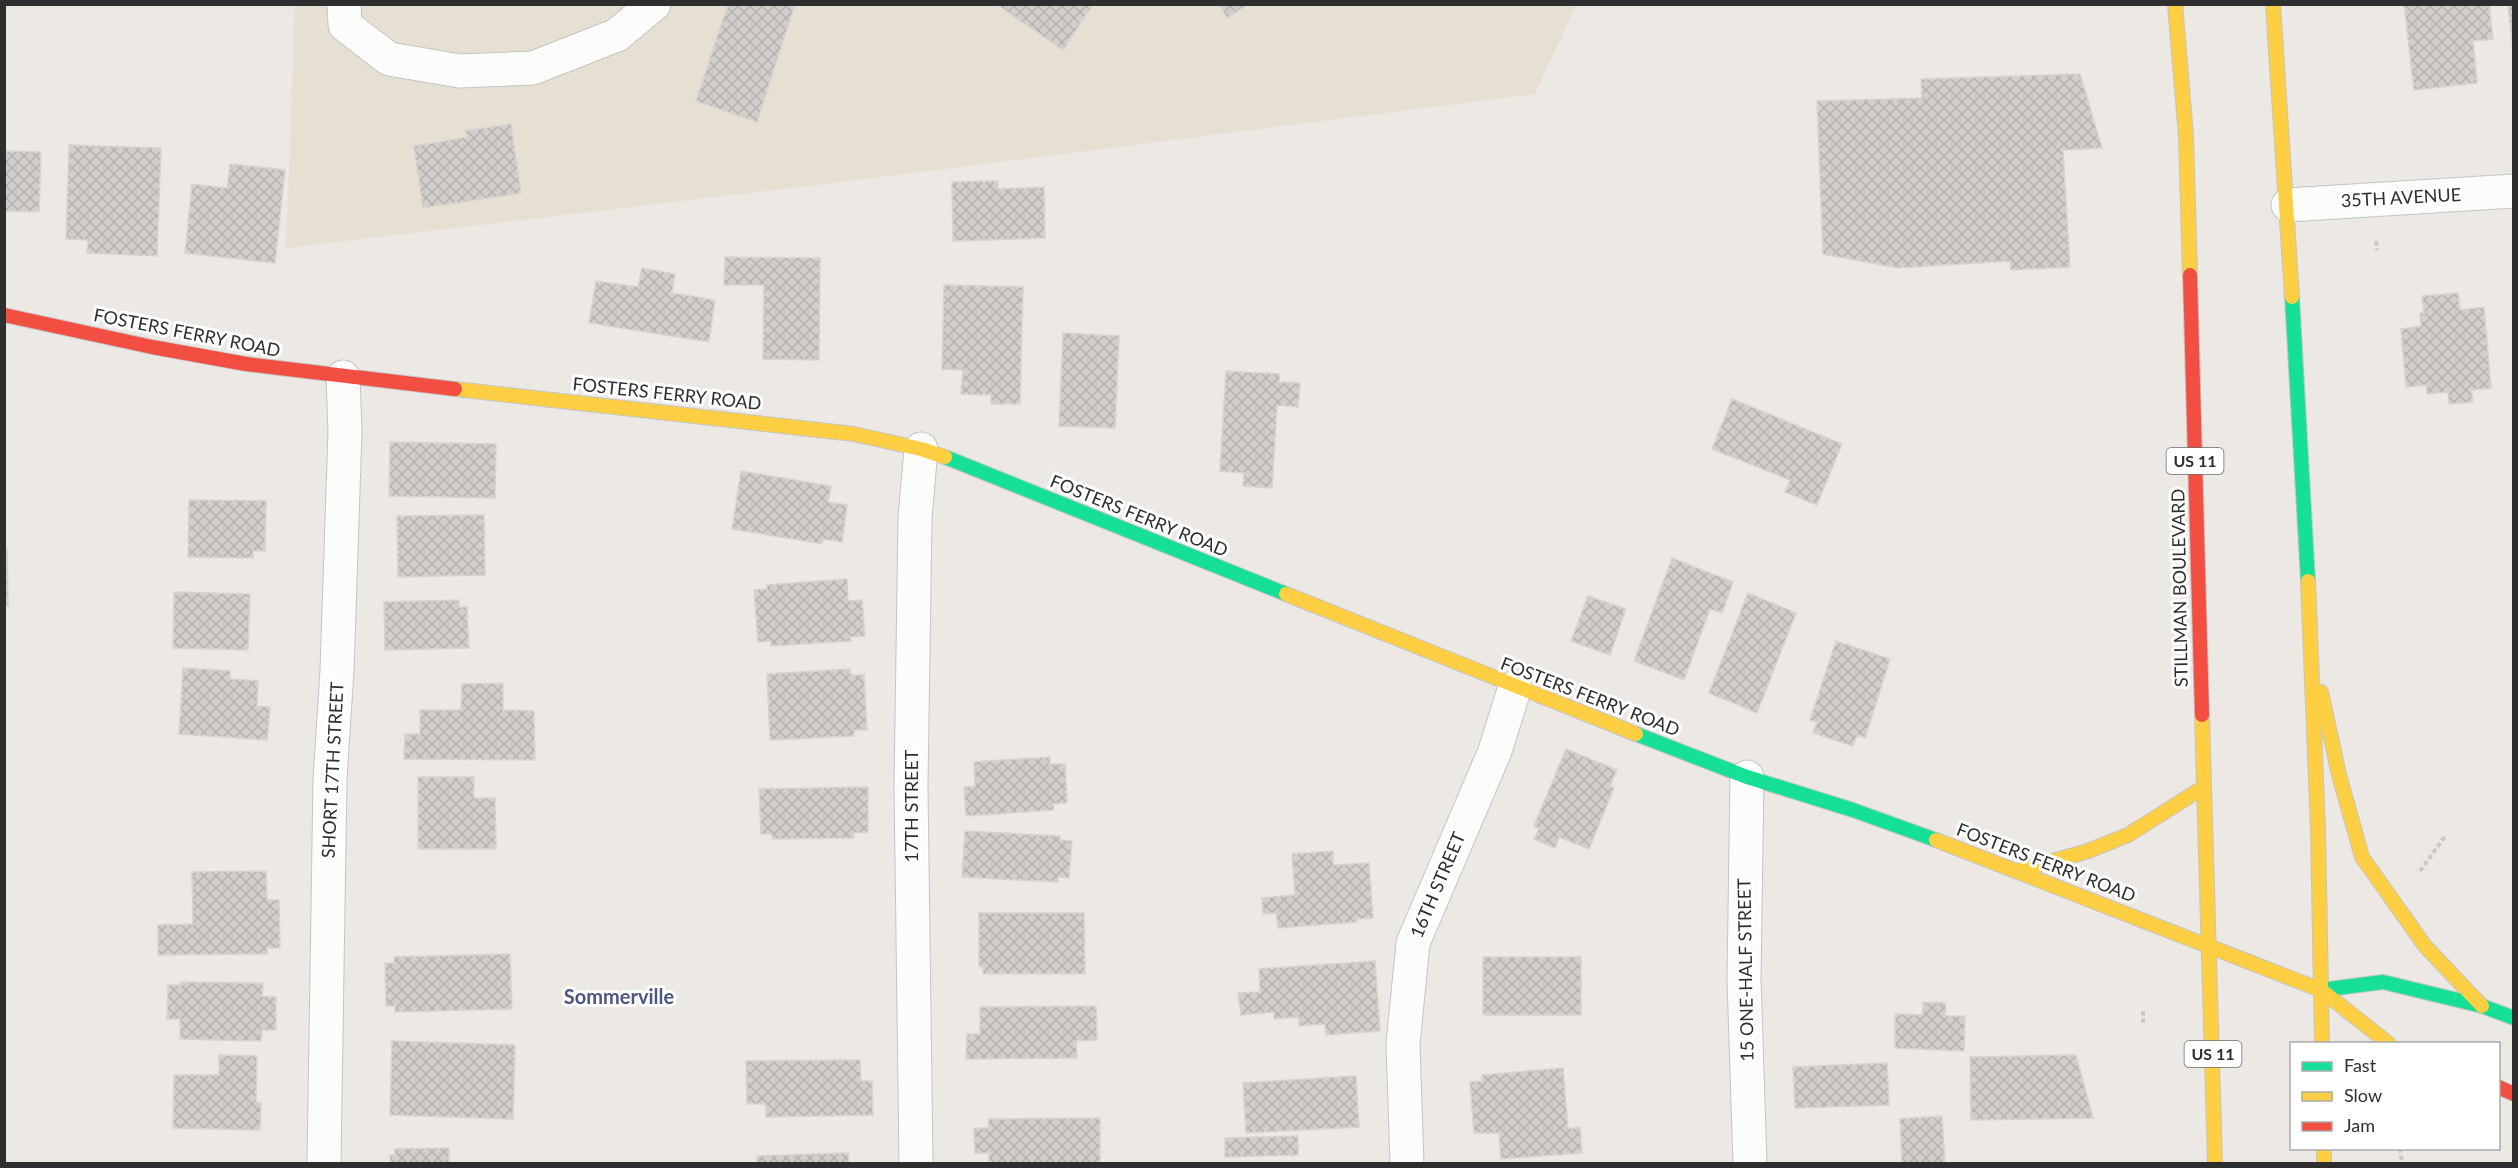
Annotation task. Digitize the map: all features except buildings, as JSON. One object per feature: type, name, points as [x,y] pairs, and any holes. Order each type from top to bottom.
[{"type":"main road","name":"STILLMAN BOULEVARD","points":[[2175,4],[2186,136],[2210,945]]},
{"type":"main road","points":[[2273,4],[2288,205],[2311,642],[2322,1042]]},
{"type":"main road","name":"FOSTERS FERRY ROAD","points":[[4,315],[234,362],[343,377],[786,425],[854,434],[921,449],[975,468],[1515,687],[1748,777],[1853,810],[2210,945]]},
{"type":"main road","points":[[2311,642],[2339,776],[2362,857],[2425,946],[2482,1006]]},
{"type":"main road","points":[[2017,871],[2088,851],[2128,835],[2204,787]]},
{"type":"main road","points":[[2210,945],[2320,990],[2386,1042]]},
{"type":"main road","name":"US 11","points":[[2210,945],[2215,1164]]},
{"type":"main road","points":[[2320,990],[2383,982],[2482,1006],[2514,1018]]},
{"type":"main road","points":[[2500,1087],[2514,1094]]},
{"type":"street","points":[[344,4],[345,25],[389,59],[460,71],[533,68],[617,35],[654,4]]},
{"type":"street","name":"35TH AVENUE","points":[[2288,205],[2514,191]]},
{"type":"street","name":"SHORT 17TH STREET","points":[[324,1164],[330,778],[337,671],[345,431],[343,377]]},
{"type":"street","name":"17TH STREET","points":[[916,1164],[911,785],[915,518],[921,449]]},
{"type":"street","name":"16TH STREET","points":[[1407,1164],[1403,1044],[1413,943],[1495,751],[1515,687]]},
{"type":"street","name":"15 ONE-HALF STREET","points":[[1748,777],[1744,979],[1750,1164]]},
{"type":"path","points":[[2376,241],[2377,250]]},
{"type":"path","points":[[2420,872],[2446,835]]},
{"type":"path","points":[[2143,1009],[2143,1023]]},
{"type":"shaded area","points":[[295,5],[1576,5],[1535,94],[842,182],[286,248]]},
{"type":"traffic: fast","points":[[2292,297],[2308,581]]},
{"type":"traffic: fast","points":[[945,457],[1286,594]]},
{"type":"traffic: fast","points":[[1636,734],[1747,777],[1853,810],[1936,840]]},
{"type":"traffic: fast","points":[[2321,990],[2383,982],[2482,1006],[2514,1018]]},
{"type":"traffic: slow","points":[[2175,4],[2186,136],[2190,275]]},
{"type":"traffic: slow","points":[[2273,4],[2292,297]]},
{"type":"traffic: slow","points":[[455,389],[854,434],[921,449],[945,457]]},
{"type":"traffic: slow","points":[[2308,581],[2318,829],[2322,1042]]},
{"type":"traffic: slow","points":[[1286,594],[1636,734]]},
{"type":"traffic: slow","points":[[2321,692],[2339,775],[2362,857],[2425,946],[2482,1006]]},
{"type":"traffic: slow","points":[[2202,715],[2215,1164]]},
{"type":"traffic: slow","points":[[2017,871],[2088,851],[2128,835],[2204,787]]},
{"type":"traffic: slow","points":[[1936,840],[2321,990],[2386,1042]]},
{"type":"traffic: slow","points":[[2324,1150],[2324,1164]]},
{"type":"traffic: jam","points":[[2190,275],[2202,715]]},
{"type":"traffic: jam","points":[[4,315],[152,347],[246,364],[455,389]]},
{"type":"traffic: jam","points":[[2500,1088],[2514,1094]]},
{"type":"district","name":"Sommerville","points":[[619,997]]}]
